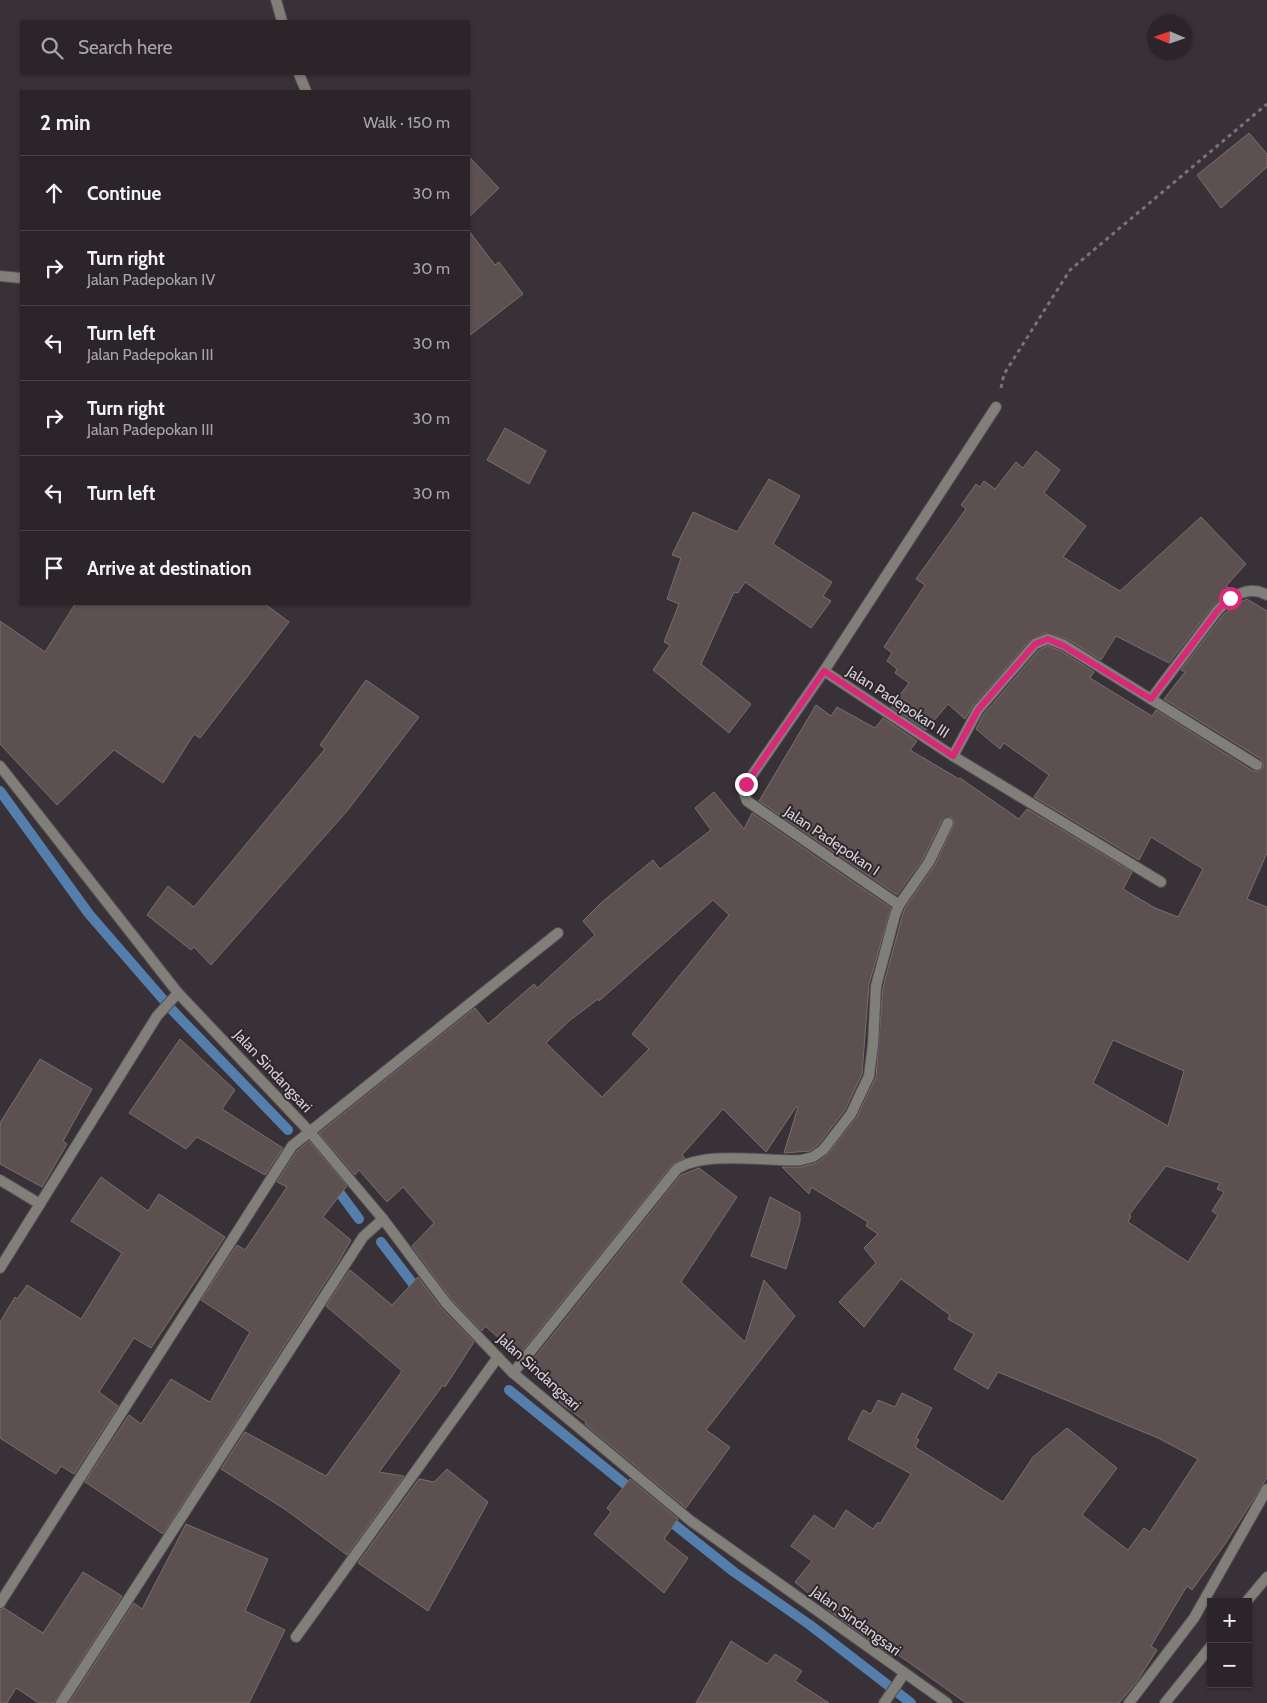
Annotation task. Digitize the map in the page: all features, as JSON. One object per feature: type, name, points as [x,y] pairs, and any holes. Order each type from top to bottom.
[{"type":"street","points":[[276,0],[282,20]]},
{"type":"street","points":[[299,75],[306,90]]},
{"type":"street","points":[[0,276],[20,278]]},
{"type":"street","points":[[824,671],[996,407]]},
{"type":"street","points":[[1257,765],[1151,699],[1218,610],[1230,598],[1241,592],[1252,590],[1267,594]]},
{"type":"street","name":"Jalan Padepokan III","points":[[824,671],[953,756],[978,710],[1035,644],[1048,639],[1064,646],[1151,699]]},
{"type":"street","name":"Jalan Padepokan I","points":[[824,671],[746,784],[744,793],[748,801],[899,905]]},
{"type":"street","points":[[953,756],[1161,882]]},
{"type":"street","name":"Jalan Sindangsari","points":[[0,766],[175,996],[309,1131],[383,1219],[446,1303],[512,1373],[691,1521],[901,1677],[947,1703]]},
{"type":"street","points":[[512,1373],[677,1169],[685,1164],[719,1159],[801,1160],[813,1157],[823,1150],[851,1114],[869,1076],[874,1044],[876,986],[899,905],[929,862],[948,824]]},
{"type":"street","points":[[0,1604],[292,1146],[558,933]]},
{"type":"street","points":[[0,1268],[163,1009],[175,996]]},
{"type":"street","points":[[0,1180],[40,1204]]},
{"type":"street","points":[[62,1703],[358,1246],[383,1219]]},
{"type":"street","points":[[296,1637],[498,1357]]},
{"type":"street","points":[[1129,1703],[1194,1618],[1267,1489]]},
{"type":"street","points":[[1249,1598],[1267,1577]]},
{"type":"street","points":[[1165,1703],[1207,1651]]},
{"type":"street","points":[[884,1703],[901,1677]]},
{"type":"path","points":[[996,407],[1004,374],[1070,270],[1267,104]]},
{"type":"building","points":[[1249,133],[1267,154],[1267,167],[1221,208],[1197,175]]},
{"type":"building","points":[[470,158],[499,188],[470,216]]},
{"type":"building","points":[[470,232],[495,265],[499,262],[523,294],[470,335]]},
{"type":"building","points":[[505,428],[546,451],[529,484],[487,460]]},
{"type":"building","points":[[1036,451],[1060,470],[1044,493],[1086,526],[1063,557],[1120,591],[1201,517],[1246,564],[1226,586],[1232,590],[1213,606],[1169,663],[1116,636],[1101,660],[1067,639],[1046,633],[1030,640],[973,706],[965,719],[948,704],[926,730],[891,707],[909,683],[895,673],[897,669],[887,661],[892,653],[884,647],[925,585],[916,579],[966,509],[961,505],[976,484],[980,487],[984,481],[995,489],[1016,462],[1023,468]]},
{"type":"building","points":[[769,479],[800,496],[773,544],[832,582],[823,596],[831,601],[811,628],[745,582],[738,593],[734,592],[701,664],[751,704],[729,733],[653,670],[670,645],[664,642],[679,604],[667,599],[681,558],[672,555],[693,512],[737,532]]},
{"type":"building","points":[[1247,599],[1267,611],[1267,853],[1247,899],[1267,907],[1267,1478],[1225,1544],[1192,1590],[1187,1586],[1151,1646],[1157,1650],[1136,1683],[1119,1703],[966,1703],[897,1654],[894,1657],[831,1612],[795,1582],[812,1561],[791,1546],[814,1515],[834,1529],[846,1510],[873,1529],[878,1522],[880,1524],[911,1474],[848,1439],[863,1410],[871,1414],[878,1400],[895,1407],[902,1393],[932,1408],[916,1438],[919,1440],[915,1447],[1003,1502],[1033,1457],[1067,1428],[1117,1468],[1082,1515],[1128,1550],[1144,1528],[1150,1532],[1198,1459],[1158,1438],[998,1372],[988,1389],[954,1369],[974,1334],[948,1319],[950,1315],[901,1279],[864,1327],[839,1302],[876,1263],[864,1248],[878,1234],[866,1226],[868,1222],[811,1187],[809,1194],[782,1167],[801,1167],[817,1163],[828,1154],[857,1117],[876,1077],[883,987],[902,917],[905,908],[935,865],[955,822],[951,817],[942,820],[923,859],[897,895],[759,801],[816,705],[831,716],[837,707],[875,728],[883,718],[917,741],[910,750],[960,778],[1019,819],[1027,809],[1132,872],[1123,889],[1155,908],[1178,917],[1203,869],[1151,837],[1139,860],[1034,797],[1049,775],[1004,743],[1000,749],[976,729],[984,714],[1039,650],[1048,646],[1061,651],[1094,672],[1090,678],[1152,716],[1156,710],[1253,771],[1260,771],[1264,766],[1261,759],[1164,699],[1185,672],[1181,670],[1223,615],[1238,603]],"holes":[[[1113,1040],[1184,1071],[1168,1126],[1093,1083]],[[1166,1166],[1220,1183],[1217,1189],[1224,1192],[1212,1211],[1218,1215],[1188,1262],[1128,1222],[1131,1216],[1129,1215]]]},
{"type":"building","points":[[74,605],[266,605],[289,622],[200,738],[194,734],[163,783],[114,750],[57,805],[0,744],[0,621],[45,652]]},
{"type":"building","points":[[366,680],[419,717],[347,811],[211,965],[194,947],[191,950],[147,915],[168,886],[194,907],[325,749],[320,745]]},
{"type":"building","points":[[714,792],[744,829],[752,813],[891,908],[869,984],[862,1074],[845,1110],[818,1145],[810,1151],[784,1153],[798,1107],[796,1107],[766,1152],[723,1109],[682,1155],[685,1158],[672,1165],[519,1355],[485,1326],[482,1331],[451,1299],[412,1246],[434,1223],[403,1187],[387,1202],[359,1170],[355,1175],[319,1133],[475,1008],[488,1024],[534,984],[537,988],[595,935],[583,921],[602,902],[653,860],[660,869],[711,830],[695,808]],"holes":[[[713,900],[729,915],[632,1034],[649,1049],[602,1097],[546,1043],[569,1021],[598,999],[599,1001]]]},
{"type":"building","points":[[180,1039],[235,1090],[222,1109],[283,1148],[265,1175],[197,1137],[186,1149],[129,1113]]},
{"type":"building","points":[[40,1059],[92,1089],[63,1141],[67,1144],[42,1187],[0,1164],[0,1123]]},
{"type":"building","points":[[309,1141],[347,1186],[323,1217],[351,1240],[163,1534],[85,1482],[129,1415],[141,1424],[171,1379],[210,1402],[250,1332],[201,1300],[237,1245],[245,1250],[287,1187],[277,1182],[297,1151]]},
{"type":"building","points":[[699,1168],[737,1197],[681,1282],[745,1342],[764,1280],[795,1316],[706,1430],[730,1447],[686,1508],[585,1424],[586,1422],[559,1402],[567,1391],[531,1362],[681,1175]]},
{"type":"building","points":[[101,1177],[148,1211],[159,1194],[225,1237],[151,1348],[134,1338],[99,1392],[118,1406],[74,1474],[61,1466],[56,1474],[0,1438],[0,1322],[15,1297],[17,1299],[27,1285],[81,1319],[122,1253],[71,1221]]},
{"type":"building","points":[[770,1197],[800,1213],[800,1222],[786,1269],[751,1256]]},
{"type":"building","points":[[350,1270],[392,1305],[418,1277],[441,1308],[474,1342],[445,1387],[443,1385],[379,1472],[404,1476],[347,1555],[286,1510],[221,1469],[245,1432],[326,1476],[402,1371],[326,1306]]},
{"type":"building","points":[[447,1469],[488,1502],[428,1611],[358,1563],[419,1479],[434,1482]]},
{"type":"building","points":[[630,1479],[678,1519],[664,1539],[688,1558],[664,1593],[594,1534],[611,1512],[607,1508]]},
{"type":"building","points":[[186,1524],[268,1559],[245,1611],[285,1630],[249,1703],[69,1703],[134,1603],[142,1609]]},
{"type":"building","points":[[83,1572],[122,1596],[54,1703],[39,1703],[16,1688],[7,1703],[0,1703],[0,1610],[4,1608],[43,1633]]},
{"type":"building","points":[[731,1641],[767,1664],[775,1654],[802,1671],[795,1681],[829,1703],[696,1703]]},
{"type":"waterway","points":[[0,791],[89,914],[174,1012],[288,1130]]},
{"type":"waterway","points":[[334,1185],[359,1219]]},
{"type":"waterway","points":[[381,1242],[420,1293]]},
{"type":"waterway","points":[[509,1390],[636,1493]]},
{"type":"waterway","points":[[665,1517],[734,1572],[810,1625],[911,1703]]},
{"type":"route","points":[[746,784],[800,703],[824,671],[953,756],[978,710],[1035,644],[1048,639],[1064,646],[1151,699],[1218,610],[1230,598]]}]
